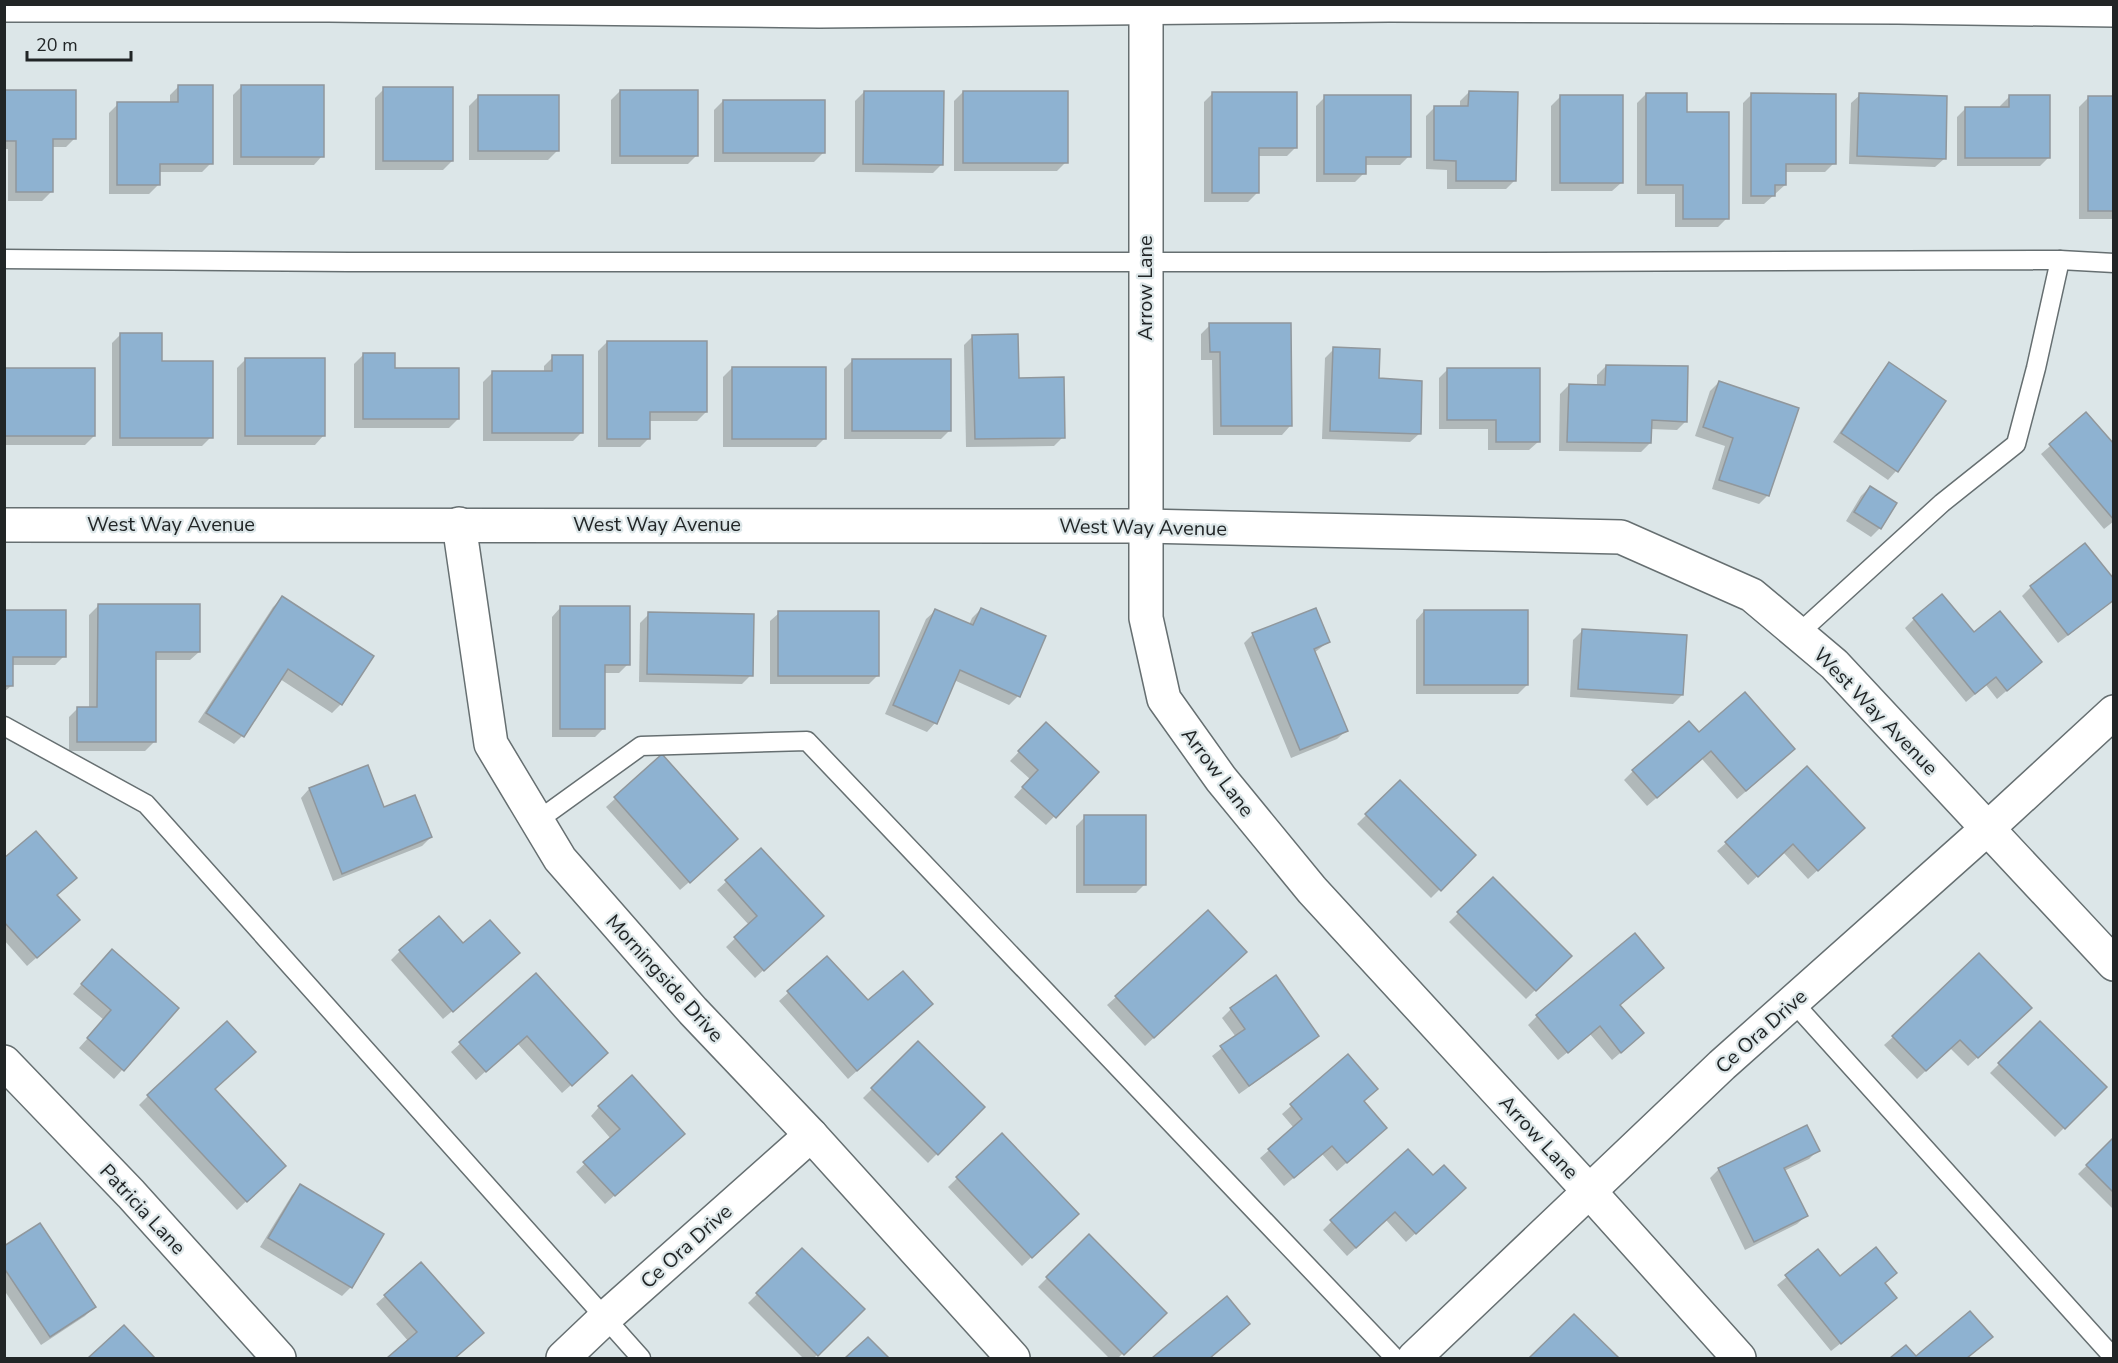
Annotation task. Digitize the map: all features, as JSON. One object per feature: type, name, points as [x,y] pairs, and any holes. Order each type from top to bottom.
[{"type":"street","points":[[4,4],[819,8],[1389,5],[1898,6],[2114,10]]},
{"type":"street","name":"Arrow Lane","points":[[1146,7],[1146,618],[1164,699],[1221,779],[1312,890],[1589,1191],[1739,1359]]},
{"type":"street","name":"Morningside Drive","points":[[459,524],[490,744],[560,859],[693,1011],[811,1135],[1013,1359]]},
{"type":"street","name":"West Way Avenue","points":[[4,525],[1145,526],[1621,537],[1752,595],[1834,664],[2114,964]]},
{"type":"street","name":"Ce Ora Drive","points":[[1414,1359],[1722,1065],[1988,828],[2114,712]]},
{"type":"street","name":"Patricia Lane","points":[[4,1062],[130,1194],[279,1359]]},
{"type":"street","name":"Ce Ora Drive","points":[[563,1359],[604,1319],[811,1135]]},
{"type":"lane","points":[[4,259],[349,262],[2060,260],[2114,262]]},
{"type":"lane","points":[[1798,634],[1942,503],[2016,444],[2060,260]]},
{"type":"lane","points":[[4,726],[146,804],[641,1359]]},
{"type":"lane","points":[[537,821],[641,746],[807,741],[1395,1359]]},
{"type":"lane","points":[[1793,1002],[2114,1358]]},
{"type":"building","points":[[178,85],[213,85],[213,164],[160,164],[160,185],[117,185],[117,102],[178,102]]},
{"type":"building","points":[[241,85],[324,85],[324,157],[241,157]]},
{"type":"building","points":[[383,87],[453,87],[453,161],[383,161]]},
{"type":"building","points":[[4,90],[76,90],[76,139],[53,139],[53,192],[16,192],[16,141],[4,141]]},
{"type":"building","points":[[620,90],[698,90],[698,156],[620,156]]},
{"type":"building","points":[[864,91],[944,91],[943,165],[863,164]]},
{"type":"building","points":[[963,91],[1068,91],[1068,163],[963,163]]},
{"type":"building","points":[[1469,91],[1518,92],[1516,181],[1456,181],[1456,161],[1434,160],[1434,106],[1468,106]]},
{"type":"building","points":[[1212,92],[1297,92],[1297,148],[1259,148],[1259,193],[1212,193]]},
{"type":"building","points":[[1646,93],[1687,93],[1687,112],[1729,112],[1729,219],[1683,219],[1683,185],[1646,185]]},
{"type":"building","points":[[1751,93],[1836,94],[1836,164],[1786,164],[1786,185],[1775,185],[1775,196],[1751,196]]},
{"type":"building","points":[[1859,93],[1947,96],[1946,159],[1857,156]]},
{"type":"building","points":[[478,95],[559,95],[559,151],[478,151]]},
{"type":"building","points":[[1324,95],[1411,95],[1411,157],[1366,157],[1366,174],[1324,174]]},
{"type":"building","points":[[1560,95],[1623,95],[1623,183],[1560,183]]},
{"type":"building","points":[[2009,95],[2050,95],[2050,158],[1965,158],[1965,107],[2009,107]]},
{"type":"building","points":[[2088,96],[2114,96],[2114,211],[2088,211]]},
{"type":"building","points":[[723,100],[825,100],[825,153],[723,153]]},
{"type":"building","points":[[1209,323],[1291,323],[1292,426],[1221,426],[1220,352],[1210,352]]},
{"type":"building","points":[[120,333],[162,333],[162,361],[213,361],[213,438],[120,438]]},
{"type":"building","points":[[1018,334],[1019,378],[1064,377],[1065,438],[975,439],[972,335]]},
{"type":"building","points":[[607,341],[707,341],[707,412],[650,412],[650,439],[607,439]]},
{"type":"building","points":[[1333,347],[1380,349],[1379,378],[1422,381],[1421,434],[1330,431]]},
{"type":"building","points":[[363,353],[395,353],[395,368],[459,368],[459,419],[363,419]]},
{"type":"building","points":[[552,355],[583,355],[583,433],[492,433],[492,371],[552,371]]},
{"type":"building","points":[[245,358],[325,358],[325,436],[245,436]]},
{"type":"building","points":[[852,359],[951,359],[951,431],[852,431]]},
{"type":"building","points":[[1889,362],[1946,401],[1898,472],[1841,433]]},
{"type":"building","points":[[1606,365],[1688,366],[1687,422],[1652,420],[1651,443],[1567,442],[1569,384],[1605,385]]},
{"type":"building","points":[[732,367],[826,367],[826,439],[732,439]]},
{"type":"building","points":[[4,368],[95,368],[95,436],[4,436]]},
{"type":"building","points":[[1447,368],[1540,368],[1540,442],[1496,442],[1496,420],[1447,420]]},
{"type":"building","points":[[1719,381],[1799,408],[1769,496],[1719,480],[1733,438],[1703,427]]},
{"type":"building","points":[[2086,412],[2114,444],[2114,520],[2049,444]]},
{"type":"building","points":[[1870,486],[1897,503],[1881,529],[1854,512]]},
{"type":"building","points":[[2085,543],[2114,579],[2114,600],[2068,635],[2030,586]]},
{"type":"building","points":[[1942,594],[1974,632],[2000,611],[2042,662],[2007,691],[1996,677],[1975,694],[1913,618]]},
{"type":"building","points":[[282,596],[374,656],[342,705],[288,669],[244,737],[206,713]]},
{"type":"building","points":[[98,604],[200,604],[200,652],[156,652],[156,742],[77,742],[77,707],[97,707]]},
{"type":"building","points":[[560,606],[630,606],[630,665],[605,665],[605,729],[560,729]]},
{"type":"building","points":[[981,608],[1046,636],[1020,697],[960,670],[937,724],[893,705],[935,609],[973,625]]},
{"type":"building","points":[[1316,608],[1330,642],[1314,649],[1348,731],[1300,750],[1252,633]]},
{"type":"building","points":[[4,610],[66,610],[66,657],[13,657],[13,686],[4,686]]},
{"type":"building","points":[[1424,610],[1528,610],[1528,685],[1424,685]]},
{"type":"building","points":[[778,611],[879,611],[879,676],[778,676]]},
{"type":"building","points":[[648,612],[754,614],[753,676],[647,674]]},
{"type":"building","points":[[1582,629],[1687,635],[1683,695],[1578,689]]},
{"type":"building","points":[[1745,692],[1795,749],[1746,791],[1711,751],[1657,798],[1632,770],[1689,721],[1699,732]]},
{"type":"building","points":[[1046,722],[1099,772],[1056,818],[1022,787],[1038,770],[1018,751]]},
{"type":"building","points":[[662,754],[738,839],[690,883],[614,797]]},
{"type":"building","points":[[368,765],[384,807],[415,795],[432,837],[342,874],[309,788]]},
{"type":"building","points":[[1807,766],[1865,828],[1818,871],[1793,844],[1758,877],[1725,842]]},
{"type":"building","points":[[1400,780],[1476,855],[1441,891],[1365,814]]},
{"type":"building","points":[[1084,815],[1146,815],[1146,885],[1084,885]]},
{"type":"building","points":[[36,831],[77,878],[57,895],[80,920],[37,958],[4,922],[4,858]]},
{"type":"building","points":[[761,848],[824,916],[764,971],[734,937],[757,916],[725,880]]},
{"type":"building","points":[[1493,877],[1572,956],[1536,991],[1457,912]]},
{"type":"building","points":[[1208,910],[1247,952],[1154,1038],[1115,996]]},
{"type":"building","points":[[439,916],[463,943],[490,920],[520,953],[453,1012],[399,950]]},
{"type":"building","points":[[1635,933],[1664,968],[1620,1005],[1644,1033],[1621,1053],[1600,1026],[1568,1053],[1536,1015]]},
{"type":"building","points":[[112,949],[179,1008],[124,1071],[87,1038],[111,1010],[81,984]]},
{"type":"building","points":[[1979,953],[2032,1008],[1978,1058],[1960,1040],[1926,1071],[1892,1036]]},
{"type":"building","points":[[827,956],[868,1000],[903,971],[933,1004],[857,1071],[787,991]]},
{"type":"building","points":[[536,973],[608,1053],[572,1086],[527,1036],[486,1072],[459,1042]]},
{"type":"building","points":[[1276,975],[1319,1036],[1249,1086],[1220,1046],[1245,1029],[1230,1008]]},
{"type":"building","points":[[227,1021],[256,1052],[215,1089],[286,1166],[247,1202],[147,1095]]},
{"type":"building","points":[[2040,1021],[2107,1087],[2065,1129],[1998,1063]]},
{"type":"building","points":[[918,1041],[985,1107],[938,1155],[871,1088]]},
{"type":"building","points":[[1348,1054],[1378,1089],[1364,1101],[1387,1128],[1347,1163],[1332,1146],[1294,1178],[1268,1149],[1302,1119],[1290,1104]]},
{"type":"building","points":[[632,1075],[685,1134],[615,1196],[583,1162],[620,1129],[598,1106]]},
{"type":"building","points":[[1807,1125],[1820,1151],[1784,1168],[1808,1216],[1754,1242],[1718,1168]]},
{"type":"building","points":[[1002,1133],[1079,1214],[1032,1258],[956,1177]]},
{"type":"building","points":[[2114,1137],[2114,1193],[2086,1165]]},
{"type":"building","points":[[1408,1149],[1433,1175],[1444,1165],[1466,1188],[1416,1234],[1395,1212],[1356,1248],[1330,1220]]},
{"type":"building","points":[[300,1184],[384,1234],[352,1288],[268,1238]]},
{"type":"building","points":[[40,1223],[96,1307],[50,1337],[4,1268],[4,1246]]},
{"type":"building","points":[[1089,1234],[1167,1313],[1124,1355],[1046,1277]]},
{"type":"building","points":[[1876,1247],[1897,1273],[1885,1283],[1897,1298],[1841,1344],[1785,1275],[1818,1249],[1840,1276]]},
{"type":"building","points":[[802,1248],[865,1309],[818,1356],[756,1293]]},
{"type":"building","points":[[421,1262],[484,1333],[455,1358],[387,1358],[417,1332],[384,1295]]},
{"type":"building","points":[[1227,1296],[1250,1324],[1210,1358],[1152,1358]]},
{"type":"building","points":[[1970,1311],[1993,1337],[1967,1358],[1890,1358],[1906,1345],[1916,1356]]},
{"type":"building","points":[[1574,1314],[1619,1358],[1529,1358]]},
{"type":"building","points":[[124,1325],[155,1358],[88,1358]]},
{"type":"building","points":[[868,1337],[889,1358],[845,1358]]}]
